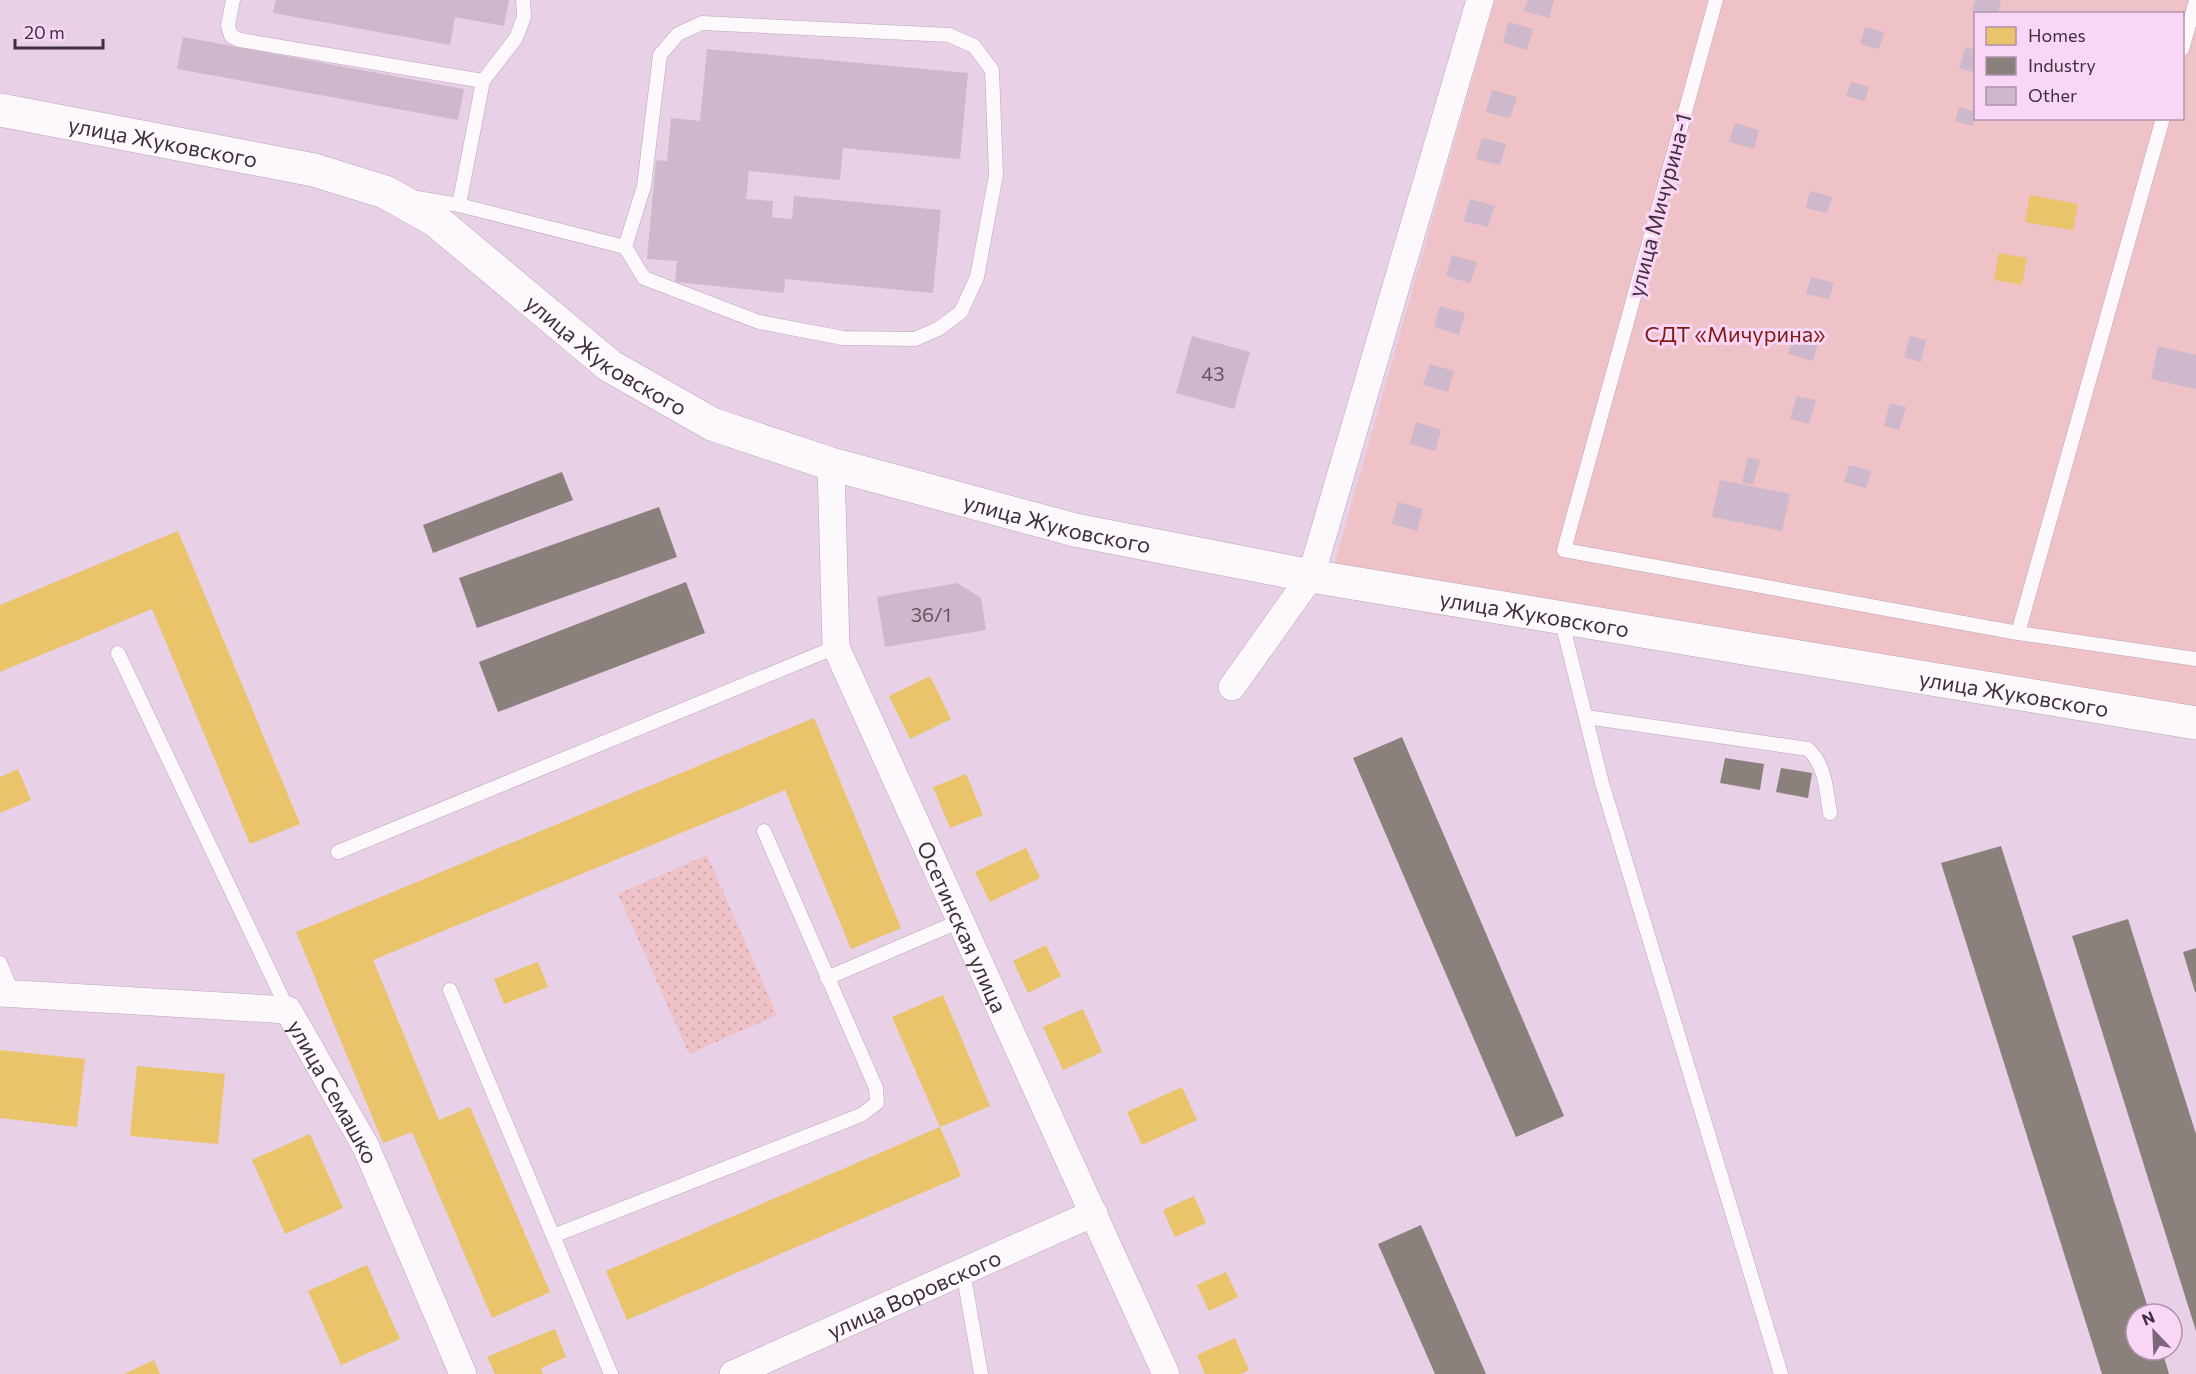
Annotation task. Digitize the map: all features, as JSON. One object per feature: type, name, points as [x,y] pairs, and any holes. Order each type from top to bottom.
[{"type":"main road","name":"улица Жуковского","points":[[0,110],[314,170],[385,192],[435,220],[610,366],[712,424],[831,464],[1075,530],[1311,576],[2196,723]]},
{"type":"street","points":[[1232,687],[1311,576],[1480,0]]},
{"type":"street","name":"Осетинская улица","points":[[831,464],[836,647],[1166,1374]]},
{"type":"street","name":"улица Семашко","points":[[7,994],[288,1010],[366,1147],[463,1374]]},
{"type":"street","name":"улица Воровского","points":[[733,1374],[1094,1213]]},
{"type":"lane","points":[[233,0],[228,25],[231,36],[240,40],[483,81]]},
{"type":"lane","points":[[459,205],[483,81],[516,38],[524,17],[523,0]]},
{"type":"lane","name":"улица Мичурина-1","points":[[1716,0],[1564,550],[2018,633]]},
{"type":"lane","points":[[2184,42],[2196,1]]},
{"type":"lane","points":[[385,192],[459,205],[625,247],[644,278],[759,322],[843,338],[915,339],[938,329],[961,312],[978,277],[996,175],[992,70],[974,46],[949,35],[702,23],[678,34],[660,55],[644,186],[625,247]]},
{"type":"lane","points":[[2162,120],[2018,633],[2196,659]]},
{"type":"lane","points":[[1561,618],[1602,783],[1781,1374]]},
{"type":"lane","points":[[338,852],[836,647]]},
{"type":"lane","points":[[118,652],[288,1010]]},
{"type":"lane","points":[[1586,717],[1808,749],[1817,758],[1822,768],[1830,813]]},
{"type":"lane","points":[[554,1236],[861,1115],[876,1103],[876,1088],[764,831]]},
{"type":"lane","points":[[827,978],[960,921]]},
{"type":"lane","points":[[0,963],[7,994]]},
{"type":"lane","points":[[450,990],[611,1374]]},
{"type":"lane","points":[[963,1271],[981,1374]]},
{"type":"green space","name":"СДТ «Мичурина»","points":[[1495,0],[2196,0],[2196,726],[1424,613],[1333,569]]},
{"type":"green space","points":[[707,855],[777,1015],[689,1054],[618,894]]},
{"type":"building: Homes","points":[[2030,195],[2078,204],[2073,230],[2025,222]]},
{"type":"building: Homes","points":[[1999,253],[2027,258],[2022,285],[1994,280]]},
{"type":"building: Homes","points":[[178,531],[300,824],[250,844],[152,609],[0,672],[0,605]]},
{"type":"building: Homes","points":[[930,676],[951,719],[910,739],[889,696]]},
{"type":"building: Homes","points":[[814,718],[901,928],[851,949],[785,790],[373,960],[439,1120],[470,1107],[550,1292],[492,1318],[412,1132],[383,1143],[296,932]]},
{"type":"building: Homes","points":[[18,769],[31,800],[0,813],[0,777]]},
{"type":"building: Homes","points":[[966,774],[983,815],[950,828],[933,787]]},
{"type":"building: Homes","points":[[1026,848],[1040,878],[990,902],[975,872]]},
{"type":"building: Homes","points":[[1046,945],[1061,976],[1028,993],[1013,961]]},
{"type":"building: Homes","points":[[538,962],[548,987],[504,1004],[494,979]]},
{"type":"building: Homes","points":[[943,995],[990,1106],[940,1127],[892,1017]]},
{"type":"building: Homes","points":[[1083,1009],[1102,1052],[1063,1070],[1043,1027]]},
{"type":"building: Homes","points":[[0,1050],[85,1059],[77,1127],[0,1118]]},
{"type":"building: Homes","points":[[137,1066],[225,1074],[218,1144],[130,1136]]},
{"type":"building: Homes","points":[[1182,1087],[1197,1120],[1142,1145],[1127,1112]]},
{"type":"building: Homes","points":[[940,1127],[961,1176],[627,1320],[606,1271]]},
{"type":"building: Homes","points":[[310,1134],[343,1208],[285,1234],[252,1160]]},
{"type":"building: Homes","points":[[1194,1196],[1206,1223],[1175,1237],[1163,1210]]},
{"type":"building: Homes","points":[[367,1265],[400,1339],[341,1365],[308,1291]]},
{"type":"building: Homes","points":[[1226,1272],[1238,1297],[1209,1311],[1197,1285]]},
{"type":"building: Homes","points":[[555,1329],[566,1357],[541,1368],[543,1374],[495,1374],[487,1357]]},
{"type":"building: Homes","points":[[1235,1338],[1249,1370],[1241,1374],[1205,1374],[1197,1355]]},
{"type":"building: Homes","points":[[154,1360],[160,1374],[124,1374]]},
{"type":"building: Industry","points":[[562,472],[573,500],[433,553],[423,525]]},
{"type":"building: Industry","points":[[659,507],[677,557],[477,628],[459,578]]},
{"type":"building: Industry","points":[[686,582],[705,633],[498,712],[479,662]]},
{"type":"building: Industry","points":[[1402,737],[1564,1116],[1516,1137],[1353,758]]},
{"type":"building: Industry","points":[[1725,758],[1764,764],[1760,790],[1720,783]]},
{"type":"building: Industry","points":[[1781,768],[1812,773],[1808,798],[1776,792]]},
{"type":"building: Industry","points":[[2001,846],[2146,1302],[2124,1302],[2124,1362],[2166,1362],[2169,1374],[2102,1374],[1941,863]]},
{"type":"building: Industry","points":[[2128,919],[2196,1134],[2196,1331],[2072,936]]},
{"type":"building: Industry","points":[[2196,948],[2196,992],[2195,992],[2183,952]]},
{"type":"building: Industry","points":[[1421,1225],[1486,1374],[1435,1374],[1378,1244]]},
{"type":"building: Other","points":[[276,0],[509,0],[504,26],[455,17],[450,45],[273,13]]},
{"type":"building: Other","points":[[1528,0],[1554,0],[1549,18],[1524,11]]},
{"type":"building: Other","points":[[1975,0],[2001,0],[1998,12],[1972,10]]},
{"type":"building: Other","points":[[1508,22],[1533,29],[1527,50],[1503,43]]},
{"type":"building: Other","points":[[1865,27],[1884,32],[1879,49],[1860,44]]},
{"type":"building: Other","points":[[183,37],[464,89],[458,120],[177,69]]},
{"type":"building: Other","points":[[1966,47],[1974,49],[1974,72],[1959,68]]},
{"type":"building: Other","points":[[707,49],[968,73],[960,159],[843,148],[840,180],[749,171],[746,199],[773,201],[772,217],[792,219],[794,196],[941,210],[933,293],[785,279],[784,293],[675,282],[677,261],[647,259],[656,160],[667,161],[671,118],[700,121]]},
{"type":"building: Other","points":[[1851,82],[1869,87],[1865,101],[1846,96]]},
{"type":"building: Other","points":[[1492,90],[1517,97],[1510,118],[1486,112]]},
{"type":"building: Other","points":[[1959,107],[1974,111],[1973,126],[1955,121]]},
{"type":"building: Other","points":[[1735,123],[1759,130],[1754,149],[1729,142]]},
{"type":"building: Other","points":[[1482,138],[1506,144],[1500,165],[1476,159]]},
{"type":"building: Other","points":[[1810,191],[1832,197],[1827,213],[1806,208]]},
{"type":"building: Other","points":[[1470,199],[1495,206],[1488,227],[1464,221]]},
{"type":"building: Other","points":[[1452,255],[1477,262],[1470,283],[1446,276]]},
{"type":"building: Other","points":[[1811,277],[1834,283],[1829,299],[1806,294]]},
{"type":"building: Other","points":[[1440,306],[1465,313],[1459,335],[1434,327]]},
{"type":"building: Other","points":[[1192,336],[1250,352],[1234,409],[1176,393]]},
{"type":"building: Other","points":[[1910,336],[1926,340],[1921,362],[1904,357]]},
{"type":"building: Other","points":[[1793,337],[1818,344],[1813,361],[1788,354]]},
{"type":"building: Other","points":[[2158,346],[2196,355],[2196,389],[2151,379]]},
{"type":"building: Other","points":[[1430,364],[1454,371],[1448,392],[1423,385]]},
{"type":"building: Other","points":[[1797,396],[1816,400],[1809,424],[1790,419]]},
{"type":"building: Other","points":[[1890,403],[1906,407],[1899,430],[1884,426]]},
{"type":"building: Other","points":[[1416,422],[1441,430],[1435,451],[1410,444]]},
{"type":"building: Other","points":[[1748,457],[1760,460],[1753,485],[1742,482]]},
{"type":"building: Other","points":[[1849,465],[1871,471],[1866,488],[1844,482]]},
{"type":"building: Other","points":[[1720,480],[1790,494],[1782,531],[1712,517]]},
{"type":"building: Other","points":[[1398,502],[1423,509],[1417,531],[1392,524]]},
{"type":"building: Other","points":[[957,583],[981,598],[986,630],[885,647],[877,597]]}]
